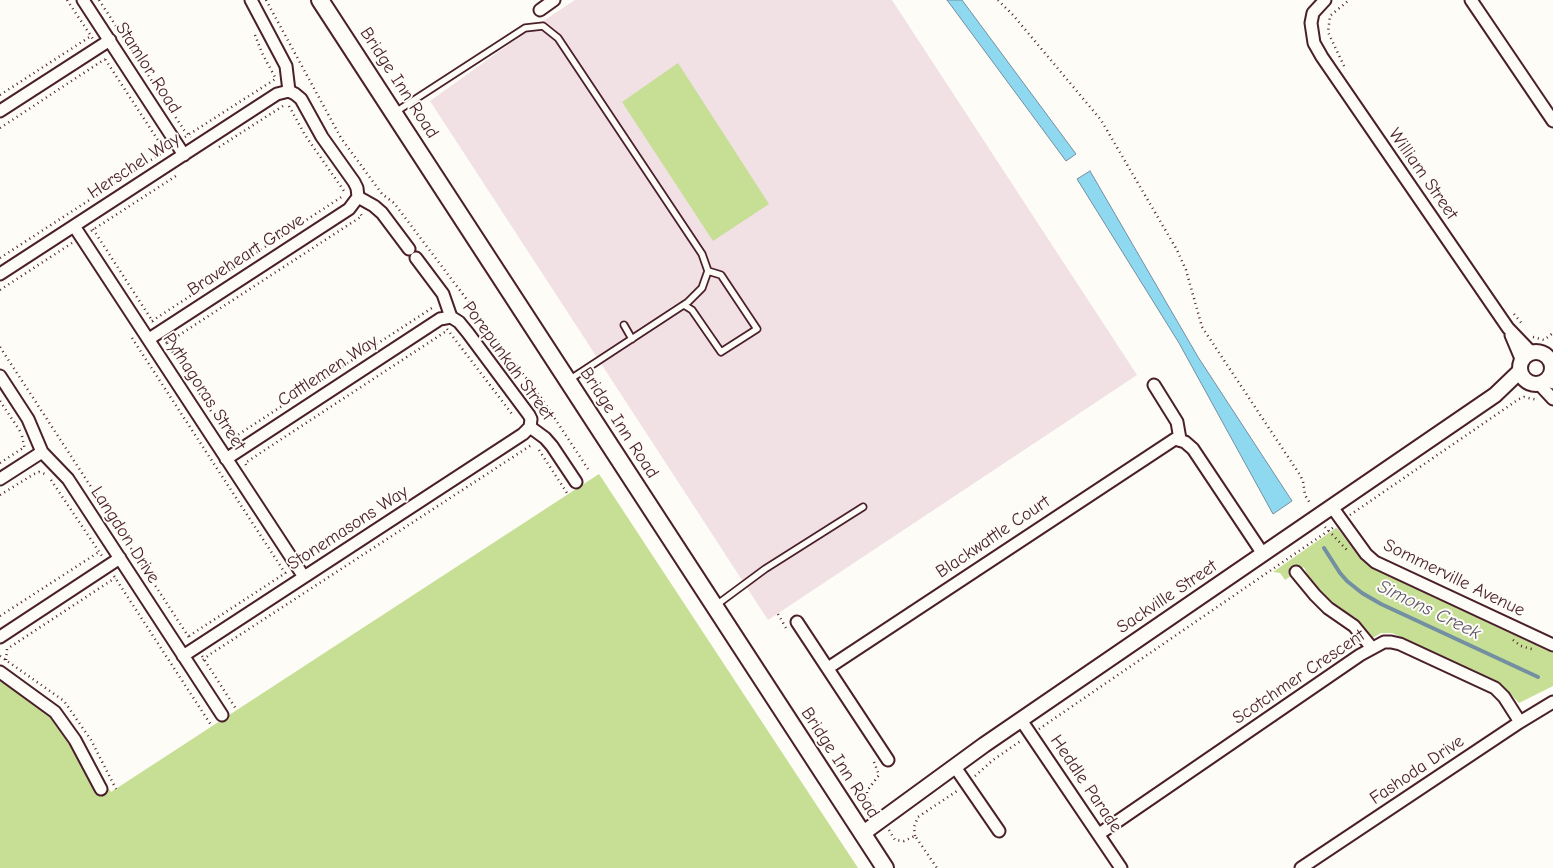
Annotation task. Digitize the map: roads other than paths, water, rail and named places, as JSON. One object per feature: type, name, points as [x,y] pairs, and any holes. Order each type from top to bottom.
[{"type":"main road","name":"Bridge Inn Road","points":[[320,0],[885,868]]},
{"type":"street","name":"Stamlor Road","points":[[83,0],[184,155]]},
{"type":"street","points":[[251,0],[286,66],[285,91],[301,99],[322,137],[354,182],[357,188],[356,201]]},
{"type":"street","points":[[540,10],[553,0]]},
{"type":"street","name":"William Street","points":[[1325,0],[1313,14],[1310,23],[1312,37],[1322,57],[1508,328],[1540,367],[1553,399]]},
{"type":"street","points":[[1471,0],[1553,121]]},
{"type":"street","points":[[0,111],[110,40]]},
{"type":"street","name":"Herschel Way","points":[[0,274],[285,91]]},
{"type":"street","name":"Porepunkah Street","points":[[356,201],[374,206],[382,213],[443,294],[451,318],[460,322],[468,332],[527,412],[531,420],[530,427],[552,446],[576,482]]},
{"type":"street","name":"Braveheart Grove","points":[[148,339],[356,201]]},
{"type":"street","name":"Pythagoras Street","points":[[74,226],[304,577]]},
{"type":"street","name":"Cattlemen Way","points":[[226,459],[440,319],[451,318]]},
{"type":"street","name":"Sackville Street","points":[[862,834],[984,745],[1495,395],[1540,367]]},
{"type":"street","name":"Langdon Drive","points":[[0,376],[28,419],[42,452],[68,479],[222,714]]},
{"type":"street","points":[[1154,385],[1177,422],[1180,439],[1192,449],[1263,554]]},
{"type":"street","name":"Stonemasons Way","points":[[183,656],[523,434],[530,427]]},
{"type":"street","name":"Blackwattle Court","points":[[828,668],[1170,440],[1180,439]]},
{"type":"street","points":[[0,479],[42,452]]},
{"type":"street","name":"Sommerville Avenue","points":[[1332,507],[1366,554],[1386,568],[1553,645]]},
{"type":"street","points":[[0,637],[120,558]]},
{"type":"street","points":[[1296,572],[1328,608],[1354,626],[1372,648]]},
{"type":"street","points":[[797,622],[888,760]]},
{"type":"street","name":"Scotchmer Crescent","points":[[1099,834],[1372,648],[1384,642],[1400,644],[1495,688],[1504,697],[1520,722]]},
{"type":"street","points":[[0,672],[55,712],[75,740],[101,789]]},
{"type":"street","name":"Fashoda Drive","points":[[1301,868],[1520,722],[1552,704]]},
{"type":"street","name":"Heddle Parade","points":[[1021,720],[1121,868]]},
{"type":"street","points":[[955,767],[999,831]]},
{"type":"lane","points":[[394,113],[525,28],[543,26],[558,38],[702,254],[708,271],[702,288],[684,305],[568,381]]},
{"type":"lane","points":[[684,305],[692,310],[721,352],[757,329],[721,275],[708,271]]},
{"type":"lane","points":[[624,325],[632,339]]},
{"type":"lane","points":[[714,607],[765,569],[863,507]]},
{"type":"water","points":[[947,0],[962,0],[1076,154],[1066,161]]},
{"type":"water","points":[[1090,171],[1198,357],[1292,501],[1273,514],[1179,343],[1077,179]]},
{"type":"waterway","name":"Simons Creek","points":[[1324,548],[1340,573],[1362,593],[1381,604],[1538,677]]}]
